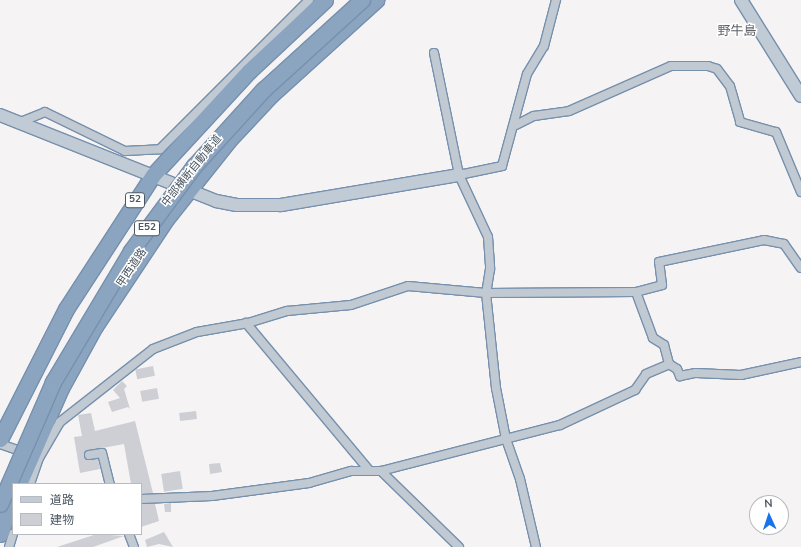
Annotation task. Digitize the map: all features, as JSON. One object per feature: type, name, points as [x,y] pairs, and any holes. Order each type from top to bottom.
[{"type":"highway","name":"52","points":[[0,440],[66,309],[153,175],[249,71],[325,0]]},
{"type":"highway","name":"中部横断自動車道","points":[[0,504],[53,382],[131,251],[194,166],[248,106],[362,0]]},
{"type":"highway","name":"甲西道路","points":[[20,483],[35,456],[61,388],[95,326],[188,190],[271,95],[376,0]]},
{"type":"highway","points":[[0,534],[12,501]]},
{"type":"street","points":[[18,123],[44,112],[125,151],[160,149],[309,0]]},
{"type":"street","points":[[0,115],[188,190],[237,205],[281,205],[459,175],[502,166],[510,134],[516,125],[527,74],[544,46],[556,0]]},
{"type":"street","points":[[741,0],[801,96]]},
{"type":"street","points":[[434,53],[459,175],[488,237],[490,269],[486,293],[496,388],[506,439],[520,480],[536,547]]},
{"type":"street","points":[[516,125],[529,118],[569,111],[671,66],[708,66],[717,69],[730,86],[740,122],[776,132],[801,192]]},
{"type":"street","points":[[30,483],[35,456],[60,422],[153,349],[197,332],[246,324],[287,311],[351,305],[408,286],[486,293],[636,292],[662,285],[659,262],[764,240],[784,244],[798,256],[801,268]]},
{"type":"street","points":[[636,292],[653,338],[664,345],[669,364],[680,376],[696,373],[741,375],[801,362]]},
{"type":"street","points":[[246,324],[368,470]]},
{"type":"street","points":[[142,499],[212,496],[309,483],[368,470],[381,471],[506,439],[586,416],[635,390],[646,374],[669,364]]},
{"type":"street","points":[[0,444],[35,456]]},
{"type":"street","points":[[89,455],[102,453],[110,483]]},
{"type":"street","points":[[381,471],[459,547]]},
{"type":"street","points":[[9,547],[13,535]]},
{"type":"street","points":[[129,535],[134,547]]},
{"type":"building","points":[[153,366],[155,376],[137,379],[135,369]]},
{"type":"building","points":[[122,381],[127,386],[124,389],[130,409],[128,407],[112,412],[108,402],[120,398],[113,390]]},
{"type":"building","points":[[157,388],[159,399],[142,402],[140,391]]},
{"type":"building","points":[[196,411],[197,419],[180,421],[179,413]]},
{"type":"building","points":[[91,413],[95,431],[135,421],[153,493],[142,494],[142,483],[131,483],[124,444],[86,451],[85,458],[98,459],[100,469],[80,473],[74,437],[82,436],[78,415]]},
{"type":"building","points":[[220,463],[222,472],[210,474],[209,464]]},
{"type":"building","points":[[180,471],[183,489],[164,492],[161,474]]},
{"type":"building","points":[[171,503],[171,512],[165,512],[164,504]]},
{"type":"building","points":[[142,504],[155,504],[159,521],[142,527]]},
{"type":"building","points":[[164,532],[173,547],[159,544],[147,547],[145,540]]},
{"type":"building","points":[[94,535],[124,536],[93,547],[57,547]]},
{"type":"district","name":"野牛島","points":[[737,31]]}]
